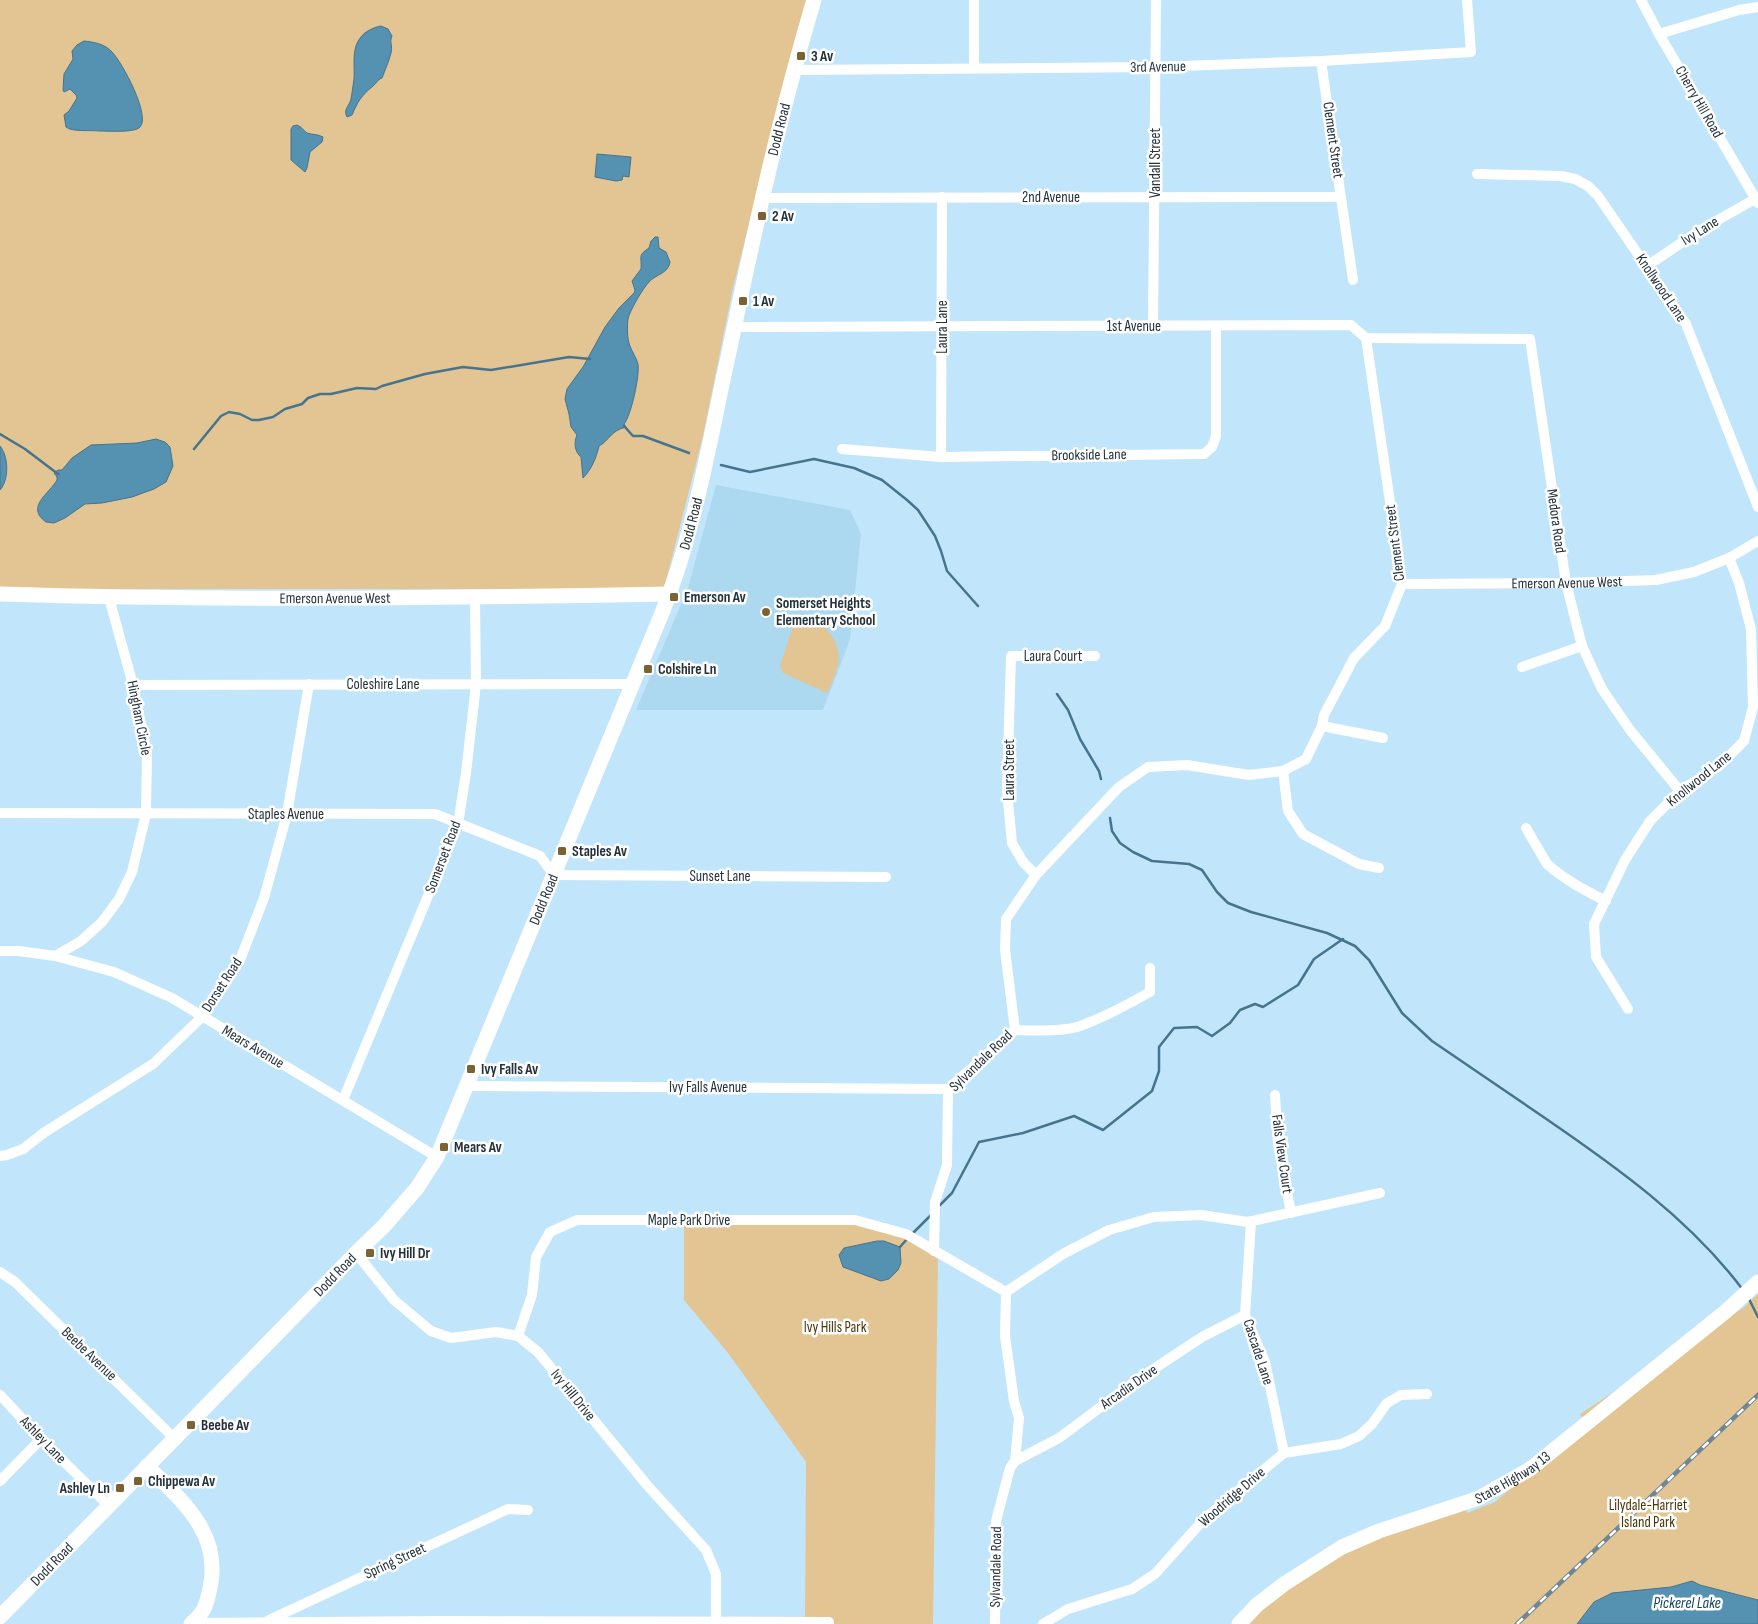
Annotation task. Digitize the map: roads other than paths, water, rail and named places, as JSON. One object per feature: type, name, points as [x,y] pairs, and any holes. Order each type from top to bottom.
[{"type":"main road","name":"Dodd Road","points":[[0,1617],[384,1226],[417,1188],[437,1157],[670,594],[688,538],[762,198],[793,70],[814,0]]},
{"type":"main road","name":"Emerson Avenue West","points":[[0,594],[108,598],[476,598],[670,594]]},
{"type":"main road","name":"State Highway 13","points":[[1239,1624],[1257,1605],[1284,1584],[1342,1547],[1379,1531],[1479,1498],[1530,1469],[1725,1312],[1758,1282]]},
{"type":"main road","points":[[147,1466],[186,1505],[203,1528],[210,1547],[213,1576],[206,1609],[192,1623]]},
{"type":"street","points":[[974,0],[974,68]]},
{"type":"street","name":"Vandall Street","points":[[1153,326],[1156,0]]},
{"type":"street","name":"3rd Avenue","points":[[793,70],[1155,67],[1321,61],[1471,52],[1467,0]]},
{"type":"street","name":"Cherry Hill Road","points":[[1641,0],[1757,201]]},
{"type":"street","points":[[1659,34],[1739,10],[1758,7]]},
{"type":"street","name":"Clement Street","points":[[1321,61],[1353,280]]},
{"type":"street","name":"Knollwood Lane","points":[[1476,174],[1561,176],[1588,186],[1603,202],[1686,324],[1758,506]]},
{"type":"street","name":"Laura Lane","points":[[941,457],[942,197]]},
{"type":"street","name":"2nd Avenue","points":[[762,198],[1341,197]]},
{"type":"street","name":"Ivy Lane","points":[[1647,266],[1702,229],[1757,201]]},
{"type":"street","name":"Brookside Lane","points":[[842,449],[941,457],[1204,454],[1212,447],[1216,436],[1216,326]]},
{"type":"street","name":"1st Avenue","points":[[734,327],[1351,326],[1366,338],[1530,339]]},
{"type":"street","name":"Clement Street","points":[[1322,726],[1324,715],[1354,658],[1385,626],[1402,584],[1366,338]]},
{"type":"street","name":"Medora Road","points":[[1530,339],[1566,583],[1582,646],[1607,697],[1630,730],[1680,791]]},
{"type":"street","name":"Emerson Avenue West","points":[[1402,584],[1566,583],[1656,580],[1694,572],[1729,558],[1758,541]]},
{"type":"street","name":"Knollwood Lane","points":[[1628,1009],[1596,957],[1594,924],[1625,860],[1650,821],[1680,791],[1719,766],[1744,741],[1753,707],[1751,629],[1739,583],[1729,558]]},
{"type":"street","name":"Hingham Circle","points":[[55,956],[81,941],[102,922],[119,899],[132,872],[146,814],[147,753],[134,685],[108,598]]},
{"type":"street","name":"Somerset Road","points":[[343,1100],[458,824],[476,684],[476,598]]},
{"type":"street","points":[[1522,667],[1582,646]]},
{"type":"street","name":"Laura Court","points":[[1011,656],[1096,656]]},
{"type":"street","name":"Laura Street","points":[[1011,656],[1008,791],[1012,843],[1023,862],[1036,875]]},
{"type":"street","name":"Dorset Road","points":[[0,1156],[23,1149],[45,1132],[154,1064],[203,1016],[240,960],[264,898],[286,814],[309,684]]},
{"type":"street","name":"Coleshire Lane","points":[[134,685],[633,684]]},
{"type":"street","points":[[1322,726],[1383,738]]},
{"type":"street","name":"Sylvandale Road","points":[[934,1251],[935,1202],[947,1165],[948,1089],[1015,1030],[1005,950],[1006,919],[1036,875],[1119,787],[1148,766],[1187,764],[1249,775],[1283,771],[1306,759],[1322,726]]},
{"type":"street","points":[[1283,771],[1288,811],[1303,834],[1359,864],[1379,868]]},
{"type":"street","name":"Staples Avenue","points":[[0,813],[435,814],[540,856],[554,875]]},
{"type":"street","points":[[1526,828],[1547,864],[1563,878],[1606,901]]},
{"type":"street","name":"Sunset Lane","points":[[554,875],[886,877]]},
{"type":"street","name":"Mears Avenue","points":[[0,951],[19,951],[55,956],[114,972],[172,998],[437,1157]]},
{"type":"street","points":[[1015,1030],[1040,1031],[1079,1026],[1115,1011],[1150,992],[1150,968]]},
{"type":"street","name":"Ivy Falls Avenue","points":[[468,1086],[948,1089]]},
{"type":"street","name":"Falls View Court","points":[[1275,1096],[1278,1144],[1291,1213]]},
{"type":"street","points":[[934,1251],[1006,1292],[1063,1254],[1109,1230],[1154,1218],[1201,1215],[1248,1222],[1380,1193]]},
{"type":"street","name":"Maple Park Drive","points":[[518,1336],[532,1295],[536,1257],[550,1232],[577,1220],[855,1220],[906,1234],[934,1251]]},
{"type":"street","name":"Cascade Lane","points":[[1248,1222],[1251,1222],[1245,1315],[1265,1362],[1284,1453]]},
{"type":"street","points":[[356,1253],[394,1300],[431,1331],[451,1338],[496,1332],[518,1336]]},
{"type":"street","name":"Beebe Avenue","points":[[0,1272],[15,1282],[175,1439]]},
{"type":"street","name":"Sylvandale Road","points":[[995,1624],[996,1521],[1010,1468],[1014,1461],[1019,1418],[1014,1401],[1005,1336],[1006,1292]]},
{"type":"street","name":"Arcadia Drive","points":[[1014,1461],[1059,1438],[1136,1380],[1202,1337],[1245,1315]]},
{"type":"street","name":"Ivy Hill Drive","points":[[518,1336],[538,1352],[647,1485],[706,1550],[716,1574],[716,1621]]},
{"type":"street","points":[[1284,1453],[1340,1444],[1359,1436],[1372,1424],[1387,1403],[1401,1395],[1427,1394]]},
{"type":"street","name":"Ashley Lane","points":[[0,1395],[41,1439],[109,1506]]},
{"type":"street","points":[[0,1481],[41,1439]]},
{"type":"street","name":"Woodridge Drive","points":[[1043,1624],[1068,1609],[1132,1589],[1155,1574],[1205,1518],[1284,1453]]},
{"type":"street","name":"Spring Street","points":[[265,1623],[508,1509],[528,1510]]},
{"type":"street","points":[[192,1623],[829,1622]]},
{"type":"water","points":[[381,26],[388,29],[392,36],[391,51],[387,65],[382,78],[358,102],[352,115],[347,117],[346,110],[351,99],[354,79],[356,46],[365,33]]},
{"type":"water","points":[[84,41],[103,45],[112,52],[122,66],[134,89],[142,112],[142,121],[137,129],[99,131],[77,130],[66,127],[64,115],[69,111],[77,98],[70,89],[64,92],[64,74],[73,59],[72,51]]},
{"type":"water","points":[[297,125],[307,133],[323,137],[322,142],[310,152],[305,172],[291,160],[291,129]]},
{"type":"water","points":[[597,154],[631,157],[629,177],[623,176],[622,180],[616,181],[595,177]]},
{"type":"water","points":[[658,237],[659,248],[666,252],[670,262],[667,269],[646,285],[628,319],[628,340],[637,361],[638,369],[632,404],[624,424],[626,427],[613,433],[599,446],[593,464],[583,478],[581,457],[575,446],[577,435],[571,427],[565,399],[567,389],[583,367],[605,327],[619,308],[634,293],[632,281],[641,269],[641,255],[649,248],[651,241]]},
{"type":"water","points":[[156,439],[165,442],[170,447],[173,466],[166,482],[154,489],[132,497],[102,503],[85,504],[54,523],[46,522],[40,516],[38,506],[57,480],[54,473],[62,470],[72,458],[91,445],[137,443]]},
{"type":"water","points":[[0,446],[5,456],[7,468],[5,480],[0,490]]},
{"type":"water","points":[[884,1241],[900,1247],[901,1263],[898,1270],[889,1279],[881,1281],[843,1267],[839,1255],[844,1248]]},
{"type":"water","name":"Pickerel Lake","points":[[1692,1581],[1700,1585],[1758,1600],[1758,1624],[1577,1624],[1594,1602],[1612,1593],[1671,1587]]},
{"type":"waterway","points":[[194,449],[221,416],[229,412],[240,414],[252,420],[259,420],[273,417],[285,409],[302,404],[308,398],[320,394],[331,394],[357,388],[376,389],[425,374],[463,367],[491,370],[569,357],[590,359]]},
{"type":"waterway","points":[[624,426],[633,436],[643,436],[689,453]]},
{"type":"waterway","points":[[0,434],[25,449],[58,474]]},
{"type":"waterway","points":[[721,465],[750,472],[814,459],[854,468],[882,480],[918,510],[935,536],[947,571],[978,606]]},
{"type":"waterway","points":[[1057,694],[1068,710],[1080,739],[1099,771],[1101,779]]},
{"type":"waterway","points":[[1110,818],[1112,831],[1120,843],[1152,861],[1189,864],[1202,870],[1217,892],[1228,903],[1251,912],[1327,933],[1355,946],[1369,960],[1402,1013],[1432,1041],[1624,1174],[1700,1240],[1743,1290]]},
{"type":"waterway","points":[[938,1207],[952,1193],[979,1142],[1023,1133],[1074,1116],[1103,1130],[1152,1091],[1159,1071],[1159,1047],[1174,1028],[1197,1027],[1212,1036],[1230,1023],[1240,1010],[1255,1004],[1263,1007],[1298,985],[1314,959],[1343,939]]},
{"type":"waterway","points":[[912,1234],[931,1215]]},
{"type":"waterway","points":[[900,1247],[908,1238]]},
{"type":"waterway","points":[[1749,1299],[1758,1317]]},
{"type":"railway","points":[[1517,1624],[1758,1395]]},
{"type":"place","name":"3 Av","points":[[801,56]]},
{"type":"place","name":"2 Av","points":[[762,216]]},
{"type":"place","name":"1 Av","points":[[743,301]]},
{"type":"place","name":"Emerson Av","points":[[674,597]]},
{"type":"place","name":"Somerset Heights Elementary School","points":[[766,612]]},
{"type":"place","name":"Colshire Ln","points":[[648,669]]},
{"type":"place","name":"Staples Av","points":[[562,851]]},
{"type":"place","name":"Ivy Falls Av","points":[[471,1069]]},
{"type":"place","name":"Mears Av","points":[[444,1147]]},
{"type":"place","name":"Ivy Hill Dr","points":[[370,1253]]},
{"type":"place","name":"Beebe Av","points":[[191,1425]]},
{"type":"place","name":"Chippewa Av","points":[[138,1481]]},
{"type":"place","name":"Ashley Ln","points":[[120,1488]]},
{"type":"park label","name":"Ivy Hills Park","points":[[835,1327]]},
{"type":"park label","name":"Lilydale-Harriet Island Park","points":[[1648,1514]]}]
